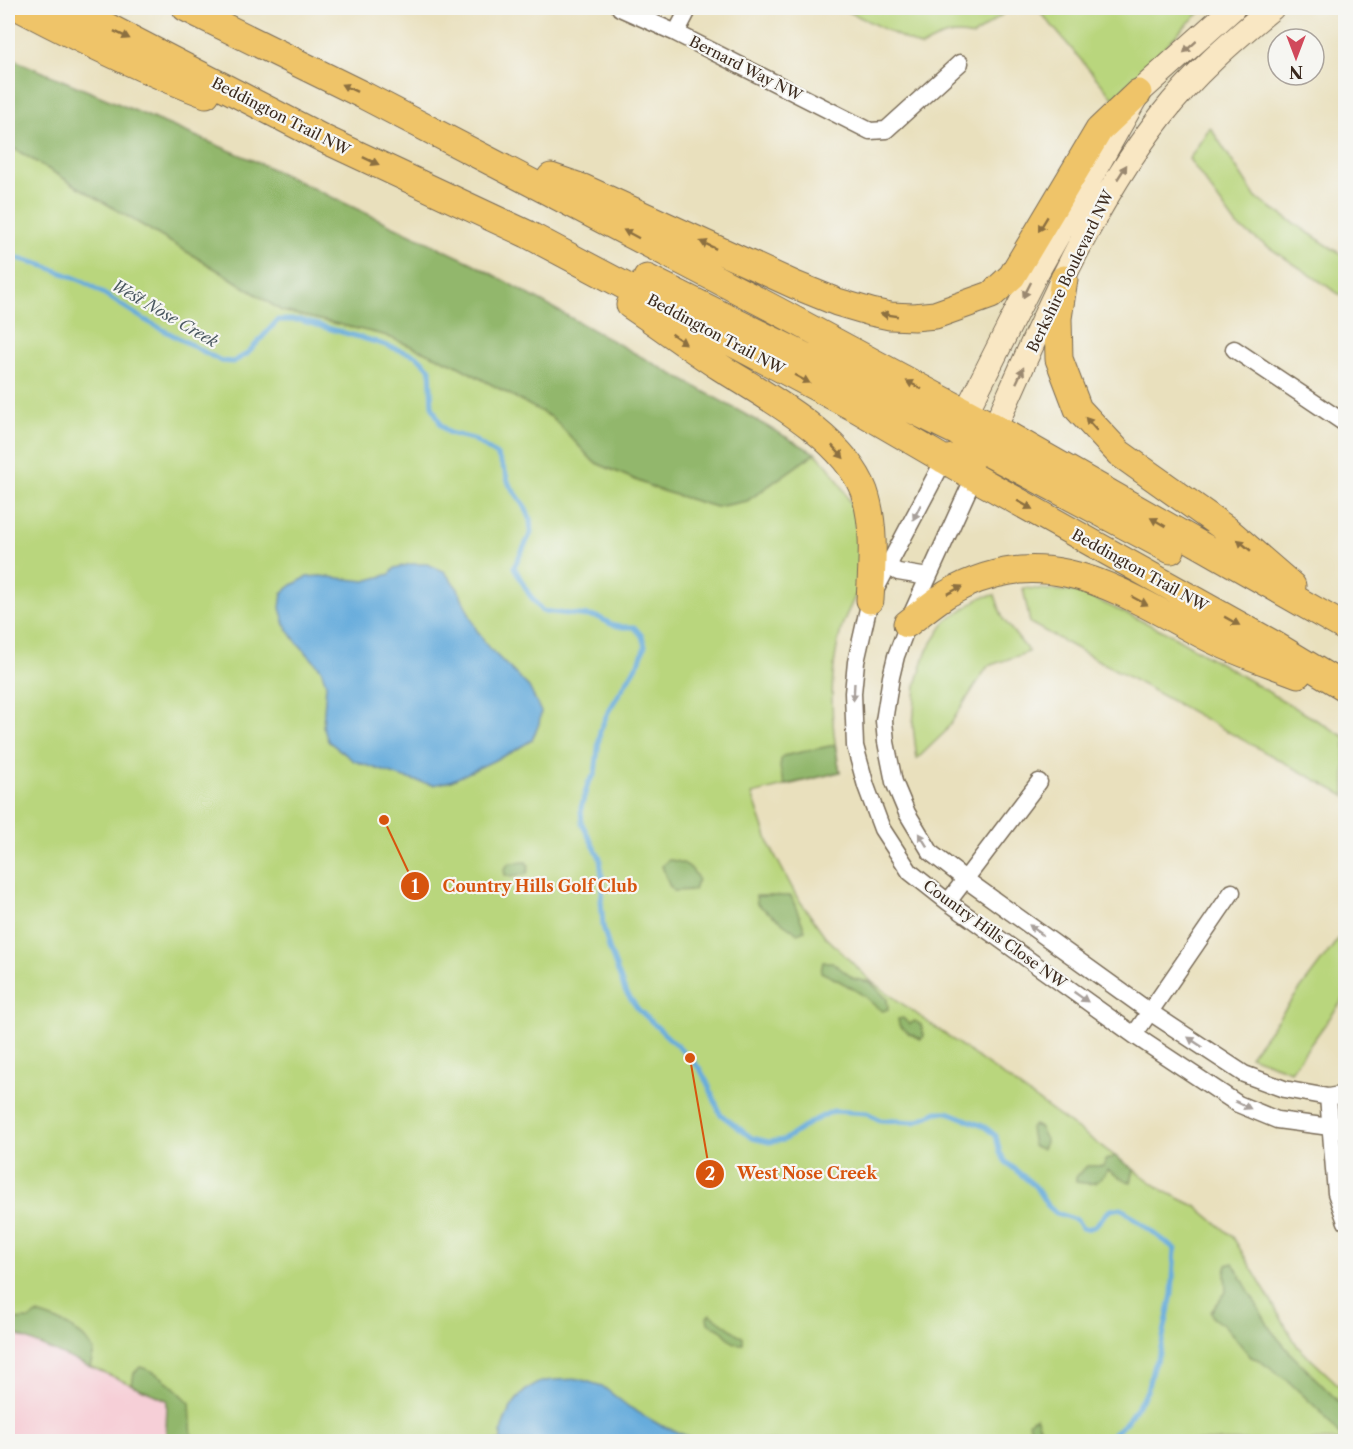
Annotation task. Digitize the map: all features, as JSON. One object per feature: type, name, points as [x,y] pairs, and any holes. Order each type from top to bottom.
[{"type":"main road","points":[[20,8],[75,37],[157,75],[324,139]]},
{"type":"main road","name":"Beddington Trail NW","points":[[71,8],[324,139],[527,234],[859,410],[1273,644],[1346,688]]},
{"type":"main road","points":[[186,8],[457,143],[776,310],[1184,557],[1249,575],[1341,626]]},
{"type":"main road","name":"Berkshire Boulevard NW","points":[[944,460],[1034,277],[1138,93],[1233,8]]},
{"type":"main road","name":"Berkshire Boulevard NW","points":[[974,477],[1064,279],[1110,191],[1163,114],[1220,51],[1272,8]]},
{"type":"main road","points":[[457,143],[583,188],[837,302],[890,316],[914,317],[935,315],[972,303],[991,295],[1012,276],[1099,130],[1138,93]]},
{"type":"main road","points":[[527,234],[660,283],[961,422]]},
{"type":"main road","points":[[527,234],[718,366],[788,410],[841,454],[863,489],[880,562],[870,600]]},
{"type":"main road","points":[[1064,279],[1058,318],[1059,359],[1078,409],[1119,453],[1226,529],[1341,626]]},
{"type":"main road","points":[[944,460],[990,440]]},
{"type":"main road","points":[[907,624],[945,596],[988,576],[1019,569],[1060,572],[1103,584],[1209,638],[1346,694]]},
{"type":"street","name":"Bernard Way NW","points":[[620,8],[676,33],[870,131],[885,130],[960,63]]},
{"type":"street","points":[[676,33],[689,8]]},
{"type":"street","points":[[1234,349],[1346,424]]},
{"type":"street","points":[[928,577],[912,576],[880,562],[944,460]]},
{"type":"street","name":"Country Hills Close NW","points":[[974,477],[907,624],[896,656],[884,721],[894,782],[907,813],[931,853],[1150,1012],[1244,1074],[1284,1089],[1328,1097],[1346,1094]]},
{"type":"street","name":"Country Hills Close NW","points":[[870,600],[856,662],[855,746],[866,786],[882,829],[910,872],[948,902],[1134,1035],[1238,1104],[1277,1120],[1338,1126]]},
{"type":"street","points":[[948,902],[1039,782]]},
{"type":"street","points":[[1134,1035],[1233,892]]},
{"type":"street","points":[[1328,1097],[1338,1126],[1336,1193],[1346,1222]]},
{"type":"shaded area","points":[[8,1331],[167,1400],[166,1441],[8,1441]]},
{"type":"green space","points":[[846,8],[1011,8],[973,36],[959,34],[946,36],[921,47],[845,10]]},
{"type":"green space","points":[[1037,8],[1205,8],[1114,99]]},
{"type":"green space","points":[[8,54],[19,62],[257,162],[472,263],[815,453],[747,501],[716,507],[659,490],[594,462],[553,418],[454,364],[384,335],[282,311],[8,145]]},
{"type":"green space","points":[[1210,127],[1256,198],[1345,257],[1345,298],[1237,226],[1189,159]]},
{"type":"green space","points":[[8,145],[282,311],[384,335],[454,364],[553,418],[594,462],[659,490],[716,507],[747,501],[815,453],[834,475],[856,517],[860,519],[862,574],[859,587],[842,626],[834,662],[832,699],[834,735],[840,772],[752,794],[770,846],[797,897],[825,936],[872,982],[1164,1191],[1197,1207],[1233,1237],[1298,1347],[1345,1391],[1345,1441],[166,1441],[167,1400],[8,1331]]},
{"type":"green space","points":[[1023,588],[1080,592],[1172,635],[1345,737],[1345,796],[1030,623]]},
{"type":"green space","points":[[995,595],[1003,619],[1029,652],[988,666],[945,732],[917,759],[913,726],[916,685],[926,652],[946,621],[982,597]]},
{"type":"green space","points":[[835,745],[840,772],[785,785],[780,767],[783,756]]},
{"type":"green space","points":[[668,860],[678,861],[692,870],[698,879],[694,890],[673,891],[662,866]]},
{"type":"green space","points":[[526,862],[529,866],[527,874],[511,877],[505,875],[504,869],[510,863]]},
{"type":"green space","points":[[756,896],[791,896],[805,930],[797,933],[757,904]]},
{"type":"green space","points":[[1345,930],[1345,997],[1291,1071],[1250,1056]]},
{"type":"green space","points":[[823,962],[832,962],[854,979],[870,982],[887,999],[888,1009],[883,1011],[853,989],[821,972]]},
{"type":"green space","points":[[903,1018],[909,1024],[915,1021],[921,1025],[924,1036],[921,1039],[899,1025],[898,1019]]},
{"type":"green space","points":[[1034,1125],[1040,1128],[1046,1140],[1042,1149],[1033,1146],[1030,1128]]},
{"type":"green space","points":[[1115,1156],[1134,1170],[1131,1182],[1108,1170],[1095,1183],[1076,1182],[1076,1177],[1087,1166],[1104,1166],[1106,1160]]},
{"type":"green space","points":[[1233,1263],[1271,1330],[1292,1355],[1345,1408],[1345,1441],[1323,1414],[1288,1381],[1251,1357],[1226,1327],[1213,1318],[1211,1312],[1226,1292],[1227,1265]]},
{"type":"green space","points":[[37,1314],[77,1331],[89,1343],[94,1351],[90,1367],[8,1331],[8,1320],[30,1319]]},
{"type":"green space","points":[[710,1314],[743,1338],[743,1344],[733,1342],[722,1331],[708,1323],[707,1317]]},
{"type":"green space","points":[[140,1367],[161,1376],[190,1403],[192,1441],[166,1441],[167,1400],[132,1385],[134,1373]]},
{"type":"green space","points":[[1036,1417],[1044,1437],[1041,1441],[1029,1441],[1031,1432],[1029,1422]]},
{"type":"water","points":[[411,564],[427,564],[444,571],[458,589],[476,629],[488,647],[529,687],[541,712],[532,740],[451,781],[433,785],[354,761],[328,741],[323,726],[326,684],[321,669],[295,640],[285,625],[280,608],[282,593],[307,577],[320,576],[365,581],[390,574],[395,568]]},
{"type":"water","points":[[579,1379],[602,1386],[629,1407],[660,1425],[699,1441],[501,1441],[506,1418],[515,1402],[526,1390],[537,1383]]},
{"type":"waterway","name":"West Nose Creek","points":[[8,255],[45,266],[85,282],[145,320],[221,361],[233,362],[247,354],[278,320],[300,320],[417,356],[430,369],[432,406],[441,425],[449,433],[473,439],[497,455],[509,484],[524,505],[530,518],[531,533],[514,567],[529,594],[542,611],[598,617],[611,624],[634,627],[642,636],[645,646],[640,660],[608,712],[600,731],[595,774],[588,783],[581,808],[582,824],[600,858],[603,926],[625,991],[638,1009],[700,1069],[720,1114],[752,1138],[769,1142],[784,1140],[833,1111],[867,1113],[880,1120],[915,1122],[937,1112],[948,1112],[985,1127],[996,1136],[1000,1153],[1006,1162],[1035,1186],[1047,1205],[1056,1213],[1077,1220],[1082,1228],[1087,1229],[1095,1226],[1111,1210],[1121,1208],[1175,1249],[1172,1294],[1160,1352],[1153,1367],[1147,1391],[1127,1421],[1112,1435],[1109,1442]]},
{"type":"place","name":"Country Hills Golf Club","points":[[384,820]]},
{"type":"place","name":"West Nose Creek","points":[[690,1058]]}]
